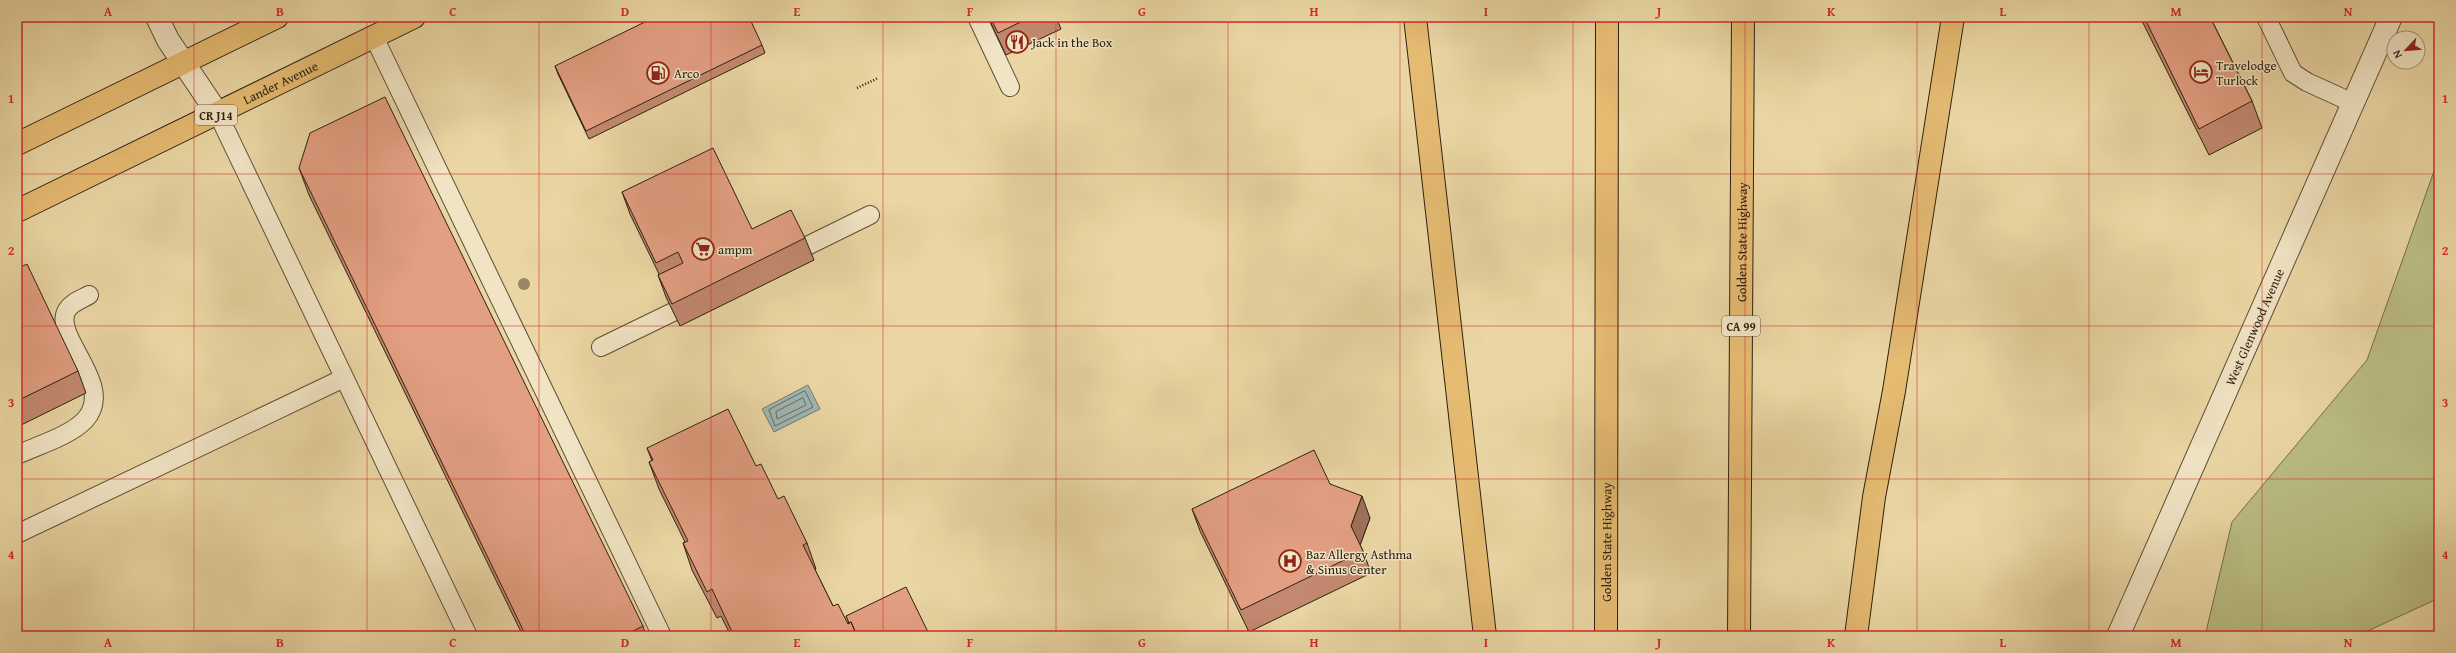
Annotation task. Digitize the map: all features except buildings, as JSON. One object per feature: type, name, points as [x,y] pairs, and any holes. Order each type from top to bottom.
[{"type":"main road","points":[[17,144],[277,17]]},
{"type":"main road","name":"Lander Avenue","points":[[17,211],[414,17]]},
{"type":"main road","points":[[1415,17],[1485,636]]},
{"type":"main road","name":"Golden State Highway","points":[[1606,636],[1607,17]]},
{"type":"main road","name":"Golden State Highway","points":[[1739,636],[1743,17]]},
{"type":"main road","points":[[1856,636],[1874,497],[1894,391],[1953,17]]},
{"type":"street","points":[[157,17],[168,40],[218,114]]},
{"type":"street","name":"West Glenwood Avenue","points":[[2118,636],[2391,17]]},
{"type":"lane","points":[[977,17],[1010,87]]},
{"type":"lane","points":[[2266,17],[2293,73],[2307,82],[2353,103]]},
{"type":"lane","points":[[374,37],[662,636]]},
{"type":"lane","points":[[218,114],[468,636]]},
{"type":"lane","points":[[807,246],[870,215]]},
{"type":"lane","points":[[17,455],[73,430],[84,422],[90,412],[94,402],[93,388],[68,332],[65,319],[67,310],[71,305],[90,295]]},
{"type":"lane","points":[[601,347],[673,312]]},
{"type":"lane","points":[[17,534],[344,378]]},
{"type":"path","points":[[858,88],[878,78]]},
{"type":"green space","points":[[2439,157],[2439,598],[2357,636],[2205,636],[2232,522],[2367,360]]},
{"type":"water","points":[[808,385],[820,409],[774,432],[762,409]]},
{"type":"place","name":"Jack in the Box","points":[[1017,42]]},
{"type":"place","name":"Travelodge Turlock","points":[[2201,72]]},
{"type":"place","name":"Arco","points":[[658,73]]},
{"type":"place","name":"ampm","points":[[703,249]]},
{"type":"place","name":"Baz Allergy Asthma & Sinus Center","points":[[1290,561]]}]
